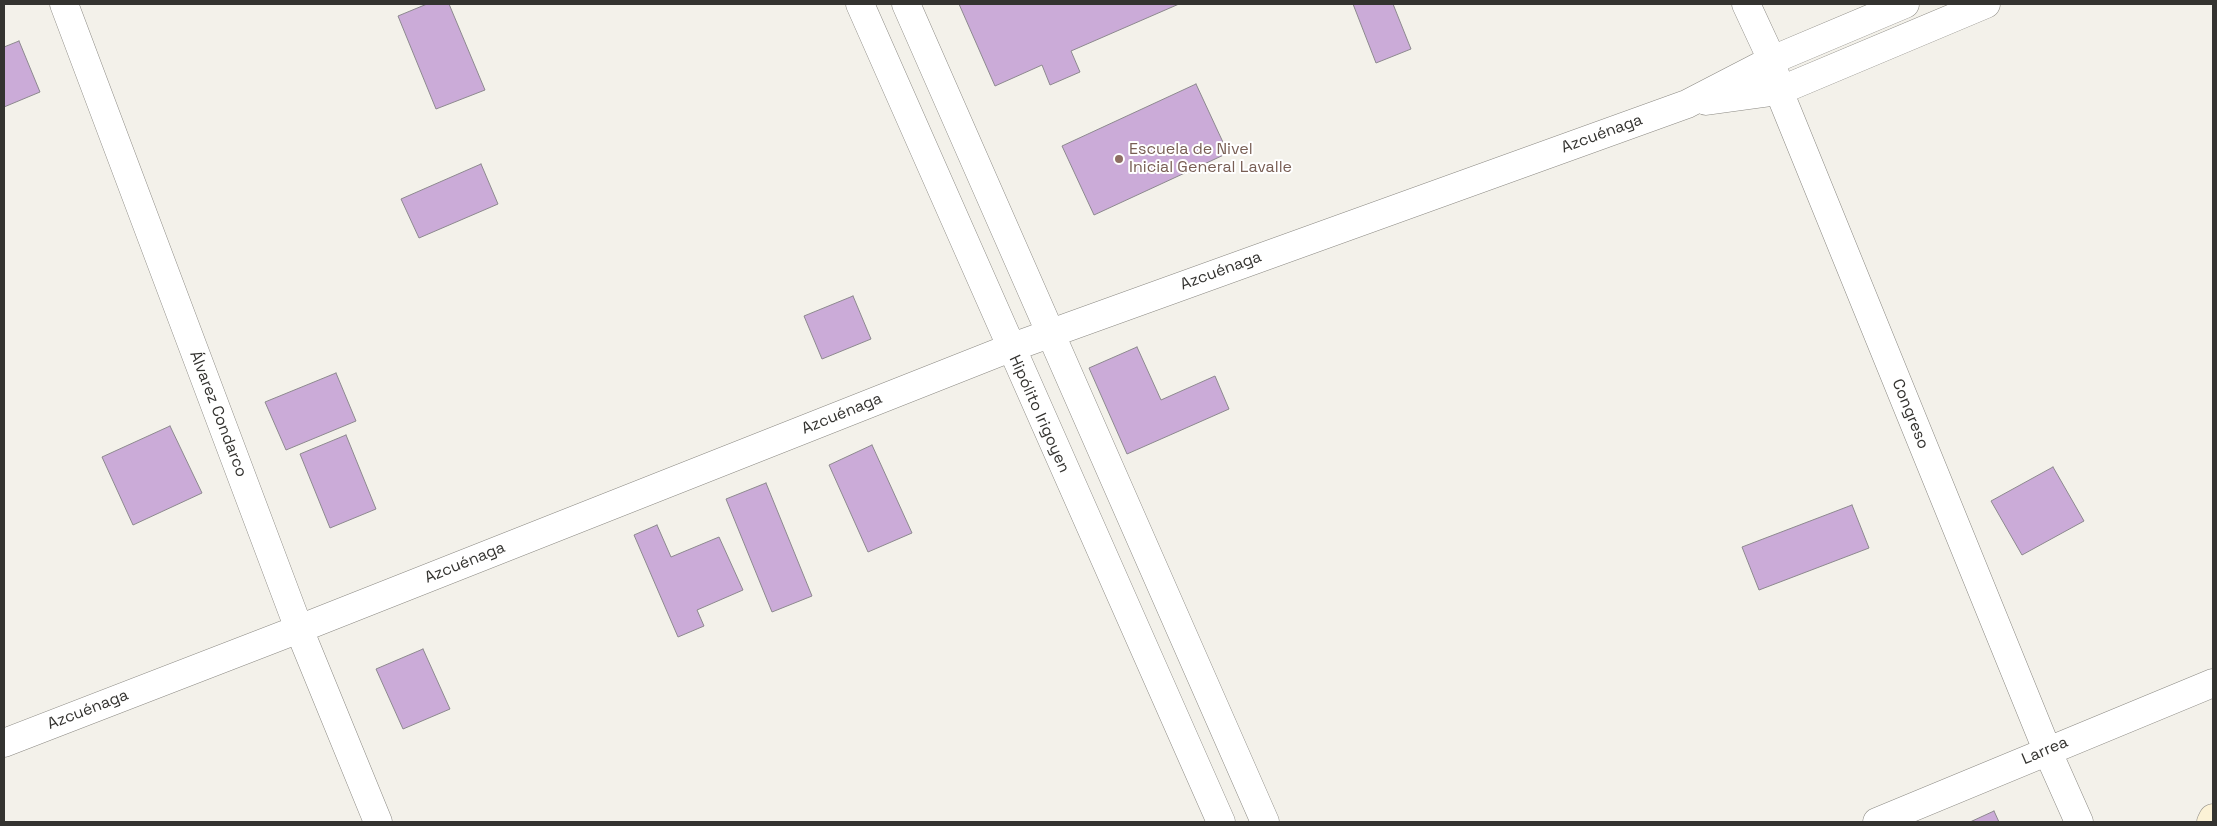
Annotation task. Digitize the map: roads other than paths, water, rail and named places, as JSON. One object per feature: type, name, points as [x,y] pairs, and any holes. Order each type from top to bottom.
[{"type":"main road","points":[[2211,822],[2213,818]]},
{"type":"street","name":"Álvarez Condarco","points":[[64,4],[299,629],[378,822]]},
{"type":"street","name":"Hipólito Irigoyen","points":[[860,4],[1010,348],[1221,822]]},
{"type":"street","points":[[906,4],[1265,822]]},
{"type":"street","name":"Congreso","points":[[1746,4],[1772,60],[1779,91],[2047,750],[2079,822]]},
{"type":"street","name":"Azcuénaga","points":[[4,742],[299,629],[1010,348],[1687,104],[1772,60],[1905,4]]},
{"type":"street","name":"Azcuénaga","points":[[1687,104],[1779,91],[1986,4]]},
{"type":"street","name":"Larrea","points":[[1877,822],[2047,750],[2213,683]]},
{"type":"place","name":"Escuela de Nivel Inicial General Lavalle","points":[[1119,159]]}]
